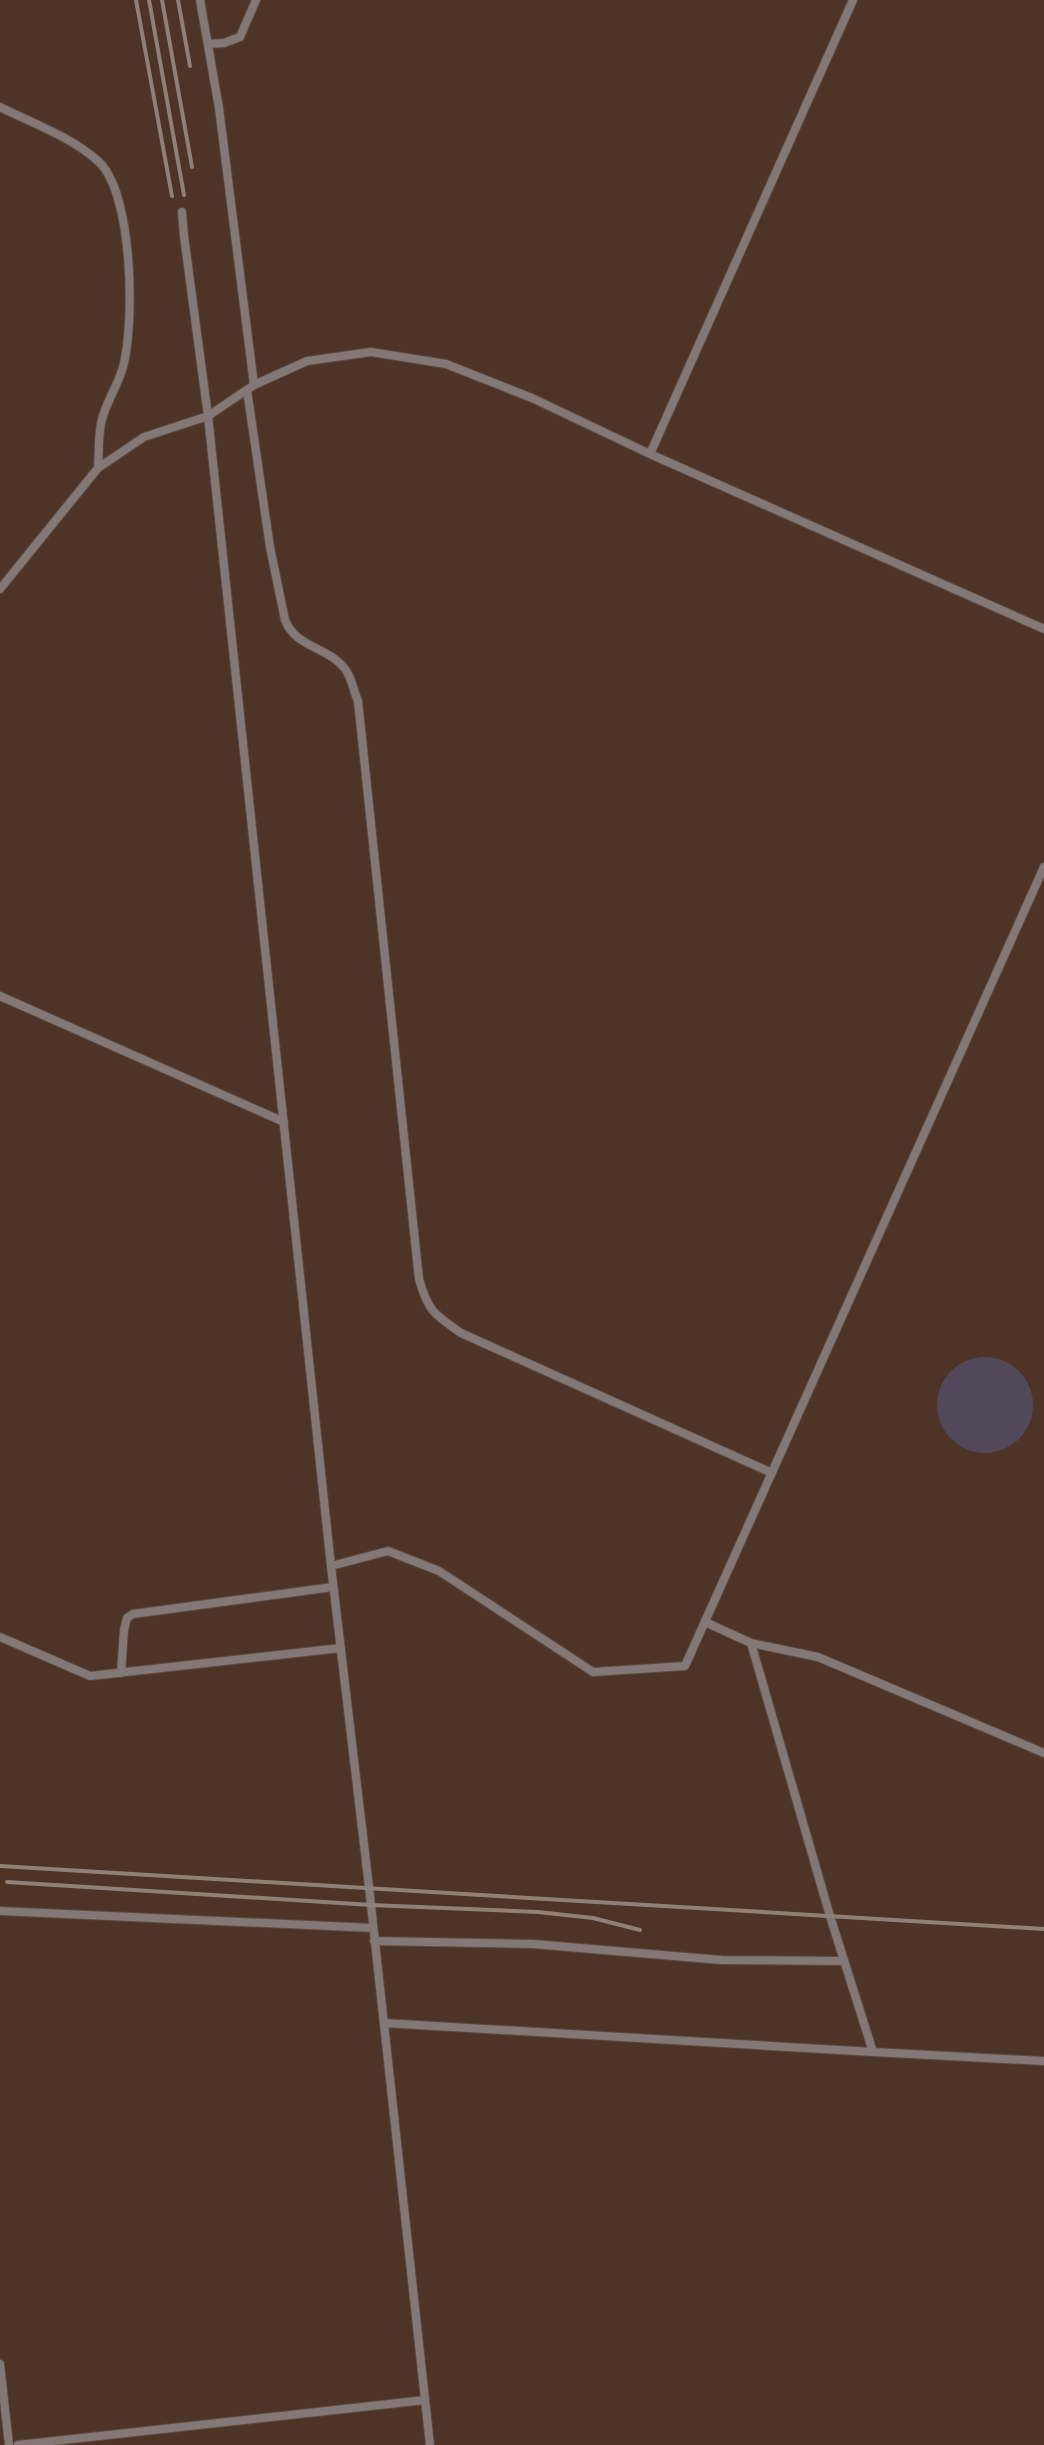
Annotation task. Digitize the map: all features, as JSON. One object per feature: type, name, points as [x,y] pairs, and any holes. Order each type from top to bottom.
[{"type":"lane","points":[[200,0],[219,108],[254,385]]},
{"type":"lane","points":[[208,44],[224,43],[240,37],[256,0]]},
{"type":"lane","points":[[650,454],[853,0]]},
{"type":"lane","points":[[0,107],[77,145],[100,162],[113,182],[123,214],[131,308],[123,366],[102,420],[98,468]]},
{"type":"lane","points":[[182,212],[208,416],[331,1566],[430,2445]]},
{"type":"lane","points":[[0,589],[98,468],[144,437],[208,416],[254,385],[307,361],[371,352],[446,364],[532,398],[650,454],[1044,629]]},
{"type":"lane","points":[[247,390],[270,547],[285,620],[289,631],[299,641],[338,662],[347,672],[358,701],[419,1279],[426,1303],[441,1320],[461,1333],[772,1473]]},
{"type":"lane","points":[[331,1566],[388,1551],[439,1571],[593,1672],[685,1666],[1044,867]]},
{"type":"lane","points":[[0,996],[284,1122]]},
{"type":"lane","points":[[121,1673],[124,1630],[127,1618],[133,1614],[334,1587]]},
{"type":"lane","points":[[705,1622],[751,1643],[818,1657],[1044,1753]]},
{"type":"lane","points":[[0,1637],[90,1676],[340,1648]]},
{"type":"lane","points":[[751,1643],[844,1961],[873,2052]]},
{"type":"lane","points":[[0,1911],[373,1928]]},
{"type":"lane","points":[[374,1941],[532,1944],[720,1960],[844,1961]]},
{"type":"lane","points":[[384,2024],[1044,2061]]},
{"type":"lane","points":[[0,2364],[9,2445]]},
{"type":"lane","points":[[18,2445],[425,2400]]},
{"type":"shaded area","points":[[0,0],[1044,0],[1044,2445],[0,2445]]},
{"type":"building","points":[[976,1357],[994,1357],[1012,1365],[1025,1378],[1033,1396],[1030,1424],[1012,1445],[994,1453],[976,1453],[958,1445],[945,1432],[937,1414],[937,1396],[945,1378],[958,1365]]},
{"type":"railway","points":[[136,0],[172,196]]},
{"type":"railway","points":[[149,0],[184,195]]},
{"type":"railway","points":[[162,0],[192,167]]},
{"type":"railway","points":[[178,0],[190,66]]},
{"type":"railway","points":[[0,1866],[1044,1929]]},
{"type":"railway","points":[[7,1882],[371,1905],[538,1912],[593,1918],[640,1930]]}]
